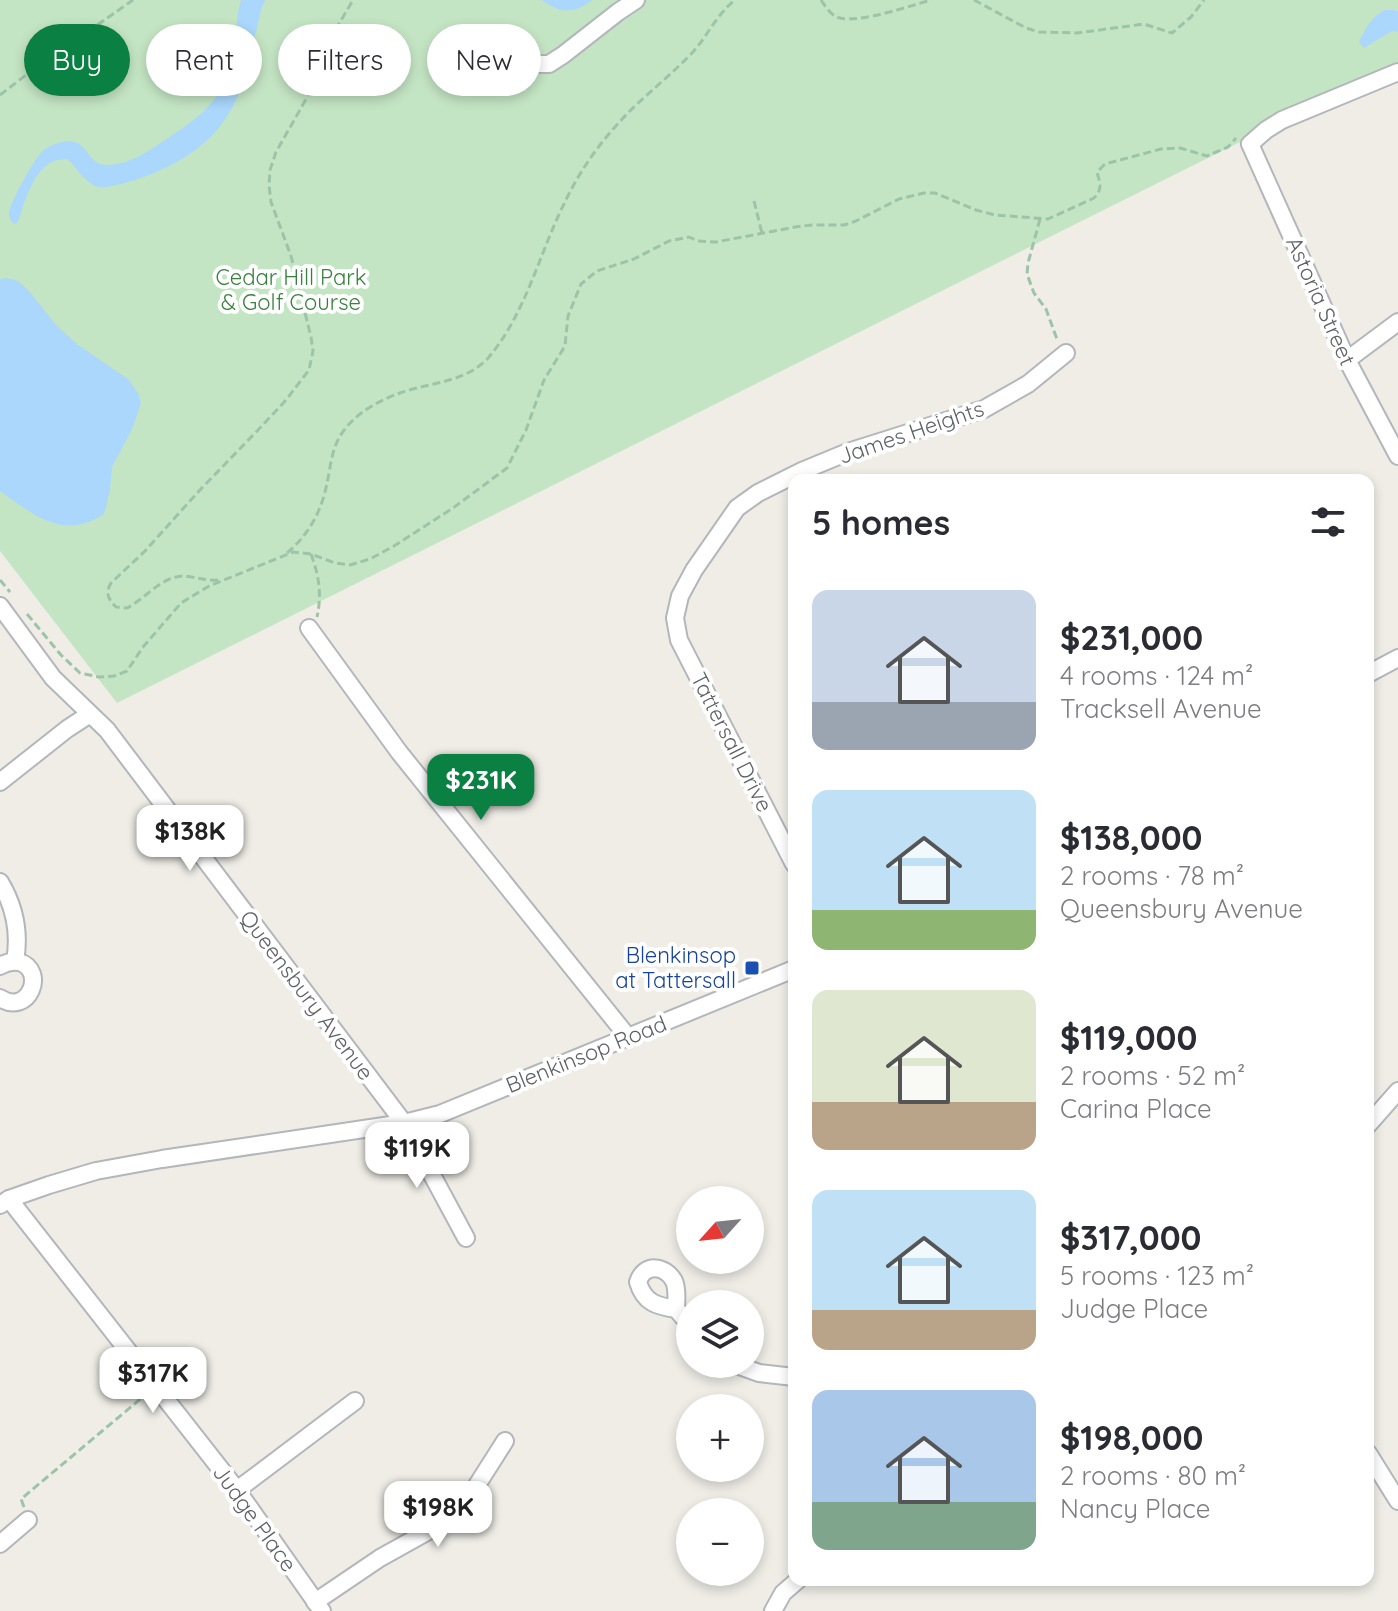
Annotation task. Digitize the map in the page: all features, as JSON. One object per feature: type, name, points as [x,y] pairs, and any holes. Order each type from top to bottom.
[{"type":"street","points":[[541,64],[549,64],[636,0]]},
{"type":"street","points":[[1244,140],[1282,120],[1398,72]]},
{"type":"street","name":"Astoria Street","points":[[1244,140],[1347,360],[1398,456]]},
{"type":"street","points":[[1347,360],[1398,322]]},
{"type":"street","name":"James Heights","points":[[796,474],[848,452],[984,409],[1028,384],[1066,353]]},
{"type":"street","name":"James Heights","points":[[675,618],[680,596],[694,570],[737,508],[788,478]]},
{"type":"street","name":"Queensbury Avenue","points":[[8,604],[53,678],[107,730],[404,1123],[466,1238]]},
{"type":"street","name":"Tattersall Drive","points":[[675,618],[679,640],[788,852]]},
{"type":"street","points":[[309,628],[399,752],[628,1037]]},
{"type":"street","points":[[1374,671],[1398,658]]},
{"type":"street","points":[[0,782],[90,714]]},
{"type":"street","points":[[0,882],[14,915],[19,942],[8,964],[25,965],[34,983],[24,1000],[15,1003],[4,1002],[0,998]]},
{"type":"street","name":"Blenkinsop Road","points":[[4,1202],[96,1171],[404,1123],[440,1114],[788,971]]},
{"type":"street","points":[[1374,1118],[1398,1091]]},
{"type":"street","name":"Judge Place","points":[[4,1202],[156,1386],[237,1490],[319,1607]]},
{"type":"street","points":[[764,1374],[788,1376]]},
{"type":"street","points":[[237,1490],[355,1401]]},
{"type":"street","points":[[319,1607],[368,1566],[432,1529],[453,1513],[472,1493],[505,1441]]},
{"type":"street","points":[[1374,1463],[1398,1501]]},
{"type":"street","points":[[0,1544],[28,1520]]},
{"type":"street","points":[[773,1611],[783,1593],[791,1586]]},
{"type":"path","points":[[0,95],[133,0]]},
{"type":"path","points":[[223,580],[173,578],[122,609],[116,607],[107,595],[111,583],[145,551],[286,400],[309,370],[313,351],[311,337],[291,256],[271,202],[270,170],[276,152],[309,94],[323,54],[353,0]]},
{"type":"path","points":[[284,555],[306,534],[319,508],[332,453],[346,427],[370,406],[402,392],[467,374],[489,356],[516,314],[563,206],[583,169],[616,126],[693,51],[735,0]]},
{"type":"path","points":[[821,0],[831,13],[840,18],[883,14],[931,0]]},
{"type":"path","points":[[974,0],[1026,28],[1056,33],[1144,24],[1172,33],[1191,17],[1204,0]]},
{"type":"path","points":[[24,610],[80,673],[114,676],[127,671],[181,603],[209,586],[293,552],[350,565],[370,559],[394,546],[507,468],[526,430],[544,380],[565,346],[568,316],[581,284],[597,271],[634,259],[669,241],[689,237],[716,242],[812,225],[844,225],[899,199],[924,193],[935,193],[995,215],[1048,219],[1094,198],[1101,185],[1097,172],[1105,164],[1161,149],[1180,148],[1207,156],[1244,140]]},
{"type":"path","points":[[754,201],[762,233]]},
{"type":"path","points":[[1040,219],[1027,274],[1066,353]]},
{"type":"path","points":[[309,628],[316,621],[321,599],[311,554]]},
{"type":"path","points":[[0,580],[8,604]]},
{"type":"path","points":[[28,1520],[21,1499],[156,1386]]},
{"type":"green space","name":"Cedar Hill Park & Golf Course","points":[[0,0],[1398,0],[1398,63],[117,703],[0,551]]},
{"type":"water","points":[[241,0],[266,0],[258,24],[237,24]]},
{"type":"water","points":[[542,0],[592,0],[573,10],[561,10]]},
{"type":"water","points":[[1384,10],[1398,12],[1398,32],[1392,31],[1364,48],[1359,42],[1372,20]]},
{"type":"water","points":[[216,96],[238,96],[210,138],[168,167],[135,180],[99,187],[67,159],[56,160],[47,165],[34,181],[18,222],[14,224],[10,219],[10,208],[22,183],[37,158],[49,147],[67,141],[75,142],[99,163],[122,163],[136,158],[177,132]]},
{"type":"water","points":[[0,279],[18,281],[56,325],[78,345],[128,379],[138,393],[141,403],[133,427],[112,467],[104,514],[90,522],[63,525],[50,522],[0,491]]},
{"type":"place","name":"Blenkinsop at Tattersall","points":[[752,968]]}]
